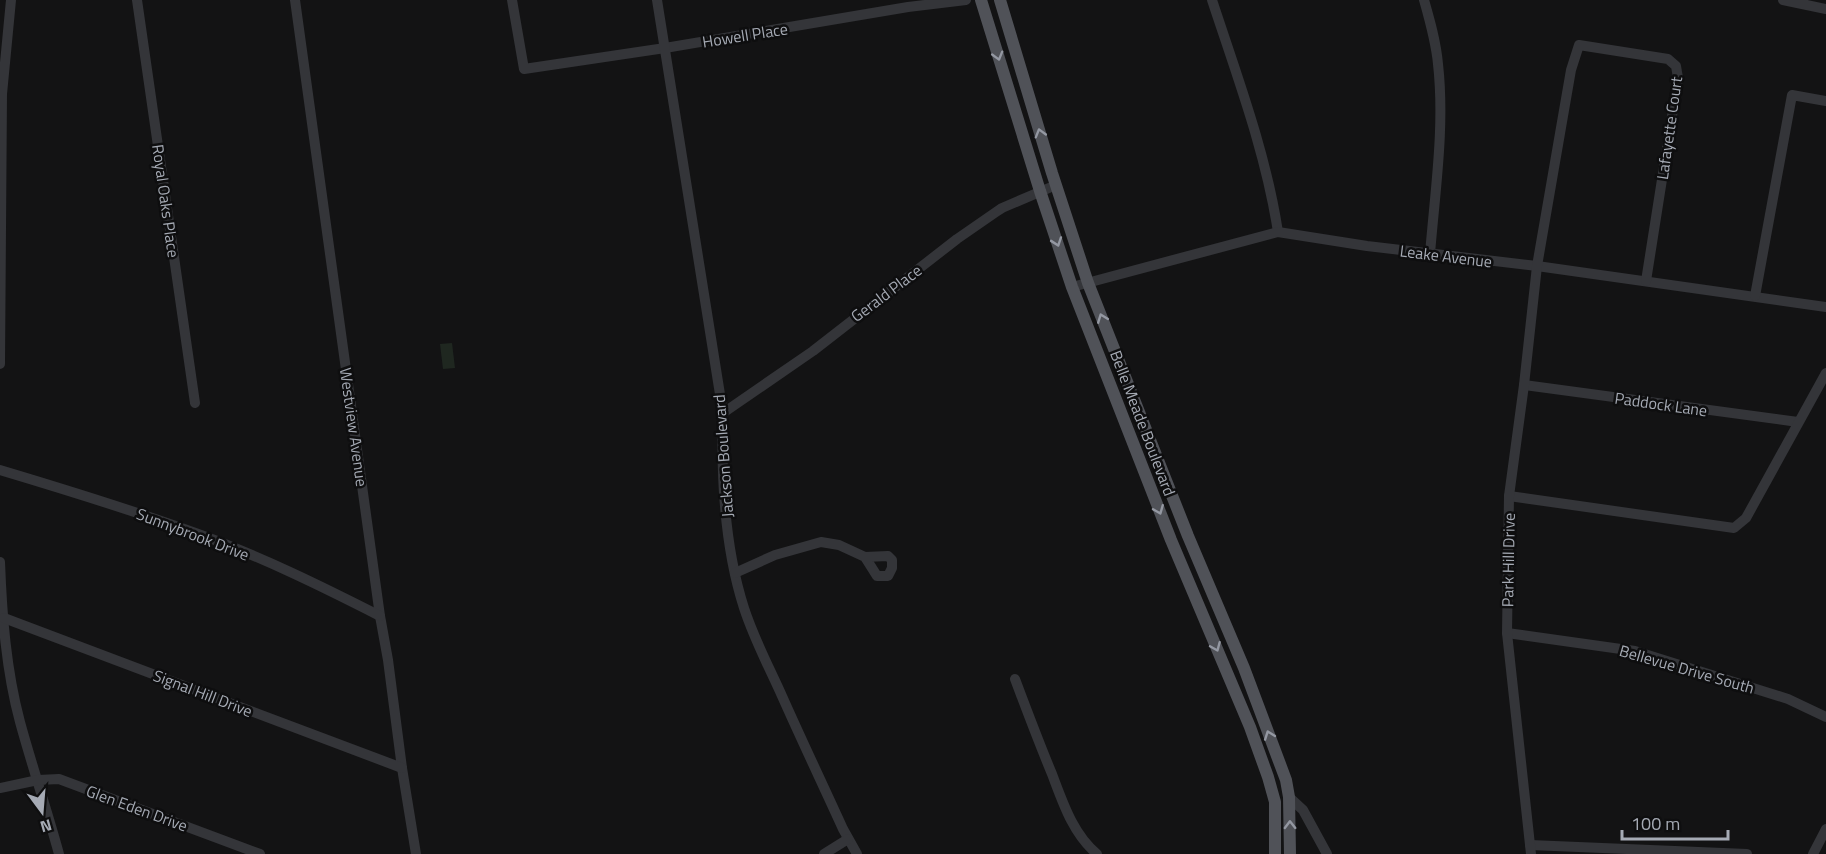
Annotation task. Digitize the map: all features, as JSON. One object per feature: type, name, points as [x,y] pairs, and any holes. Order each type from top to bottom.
[{"type":"main road","name":"Belle Meade Boulevard","points":[[981,0],[1072,287],[1150,489],[1250,727],[1268,777],[1274,799],[1275,854]]},
{"type":"main road","name":"Belle Meade Boulevard","points":[[1000,0],[1088,283],[1166,483],[1251,686],[1286,780],[1289,797],[1290,854]]},
{"type":"main road","points":[[1133,444],[1148,437]]},
{"type":"main road","points":[[1150,489],[1166,483]]},
{"type":"main road","points":[[1274,799],[1289,797]]},
{"type":"street","points":[[0,364],[2,94],[11,0]]},
{"type":"street","name":"Royal Oaks Place","points":[[137,0],[195,403]]},
{"type":"street","name":"Westview Avenue","points":[[295,0],[380,616],[416,854]]},
{"type":"street","name":"Howell Place","points":[[512,0],[524,69],[966,0]]},
{"type":"street","name":"Jackson Boulevard","points":[[657,0],[723,413],[724,502],[735,573],[759,649],[857,854]]},
{"type":"street","points":[[1212,0],[1263,164],[1278,232]]},
{"type":"street","points":[[1424,0],[1434,35],[1441,111],[1430,254]]},
{"type":"street","points":[[1783,0],[1826,9]]},
{"type":"street","name":"Lafayette Court","points":[[1571,70],[1579,45],[1668,59],[1676,66],[1678,78],[1646,281]]},
{"type":"street","name":"Park Hill Drive","points":[[1531,849],[1507,633],[1509,496],[1537,266],[1571,70]]},
{"type":"street","points":[[1755,296],[1792,95],[1826,101]]},
{"type":"street","name":"Gerald Place","points":[[723,413],[813,351],[957,239],[1002,208],[1056,185]]},
{"type":"street","name":"Leake Avenue","points":[[1072,287],[1278,232],[1826,306]]},
{"type":"street","points":[[1509,496],[1734,528],[1746,518],[1826,373]]},
{"type":"street","name":"Paddock Lane","points":[[1524,385],[1798,422]]},
{"type":"street","name":"Sunnybrook Drive","points":[[0,471],[105,502],[202,535],[300,576],[380,616]]},
{"type":"street","points":[[735,573],[775,555],[821,542],[839,545],[865,557]]},
{"type":"street","points":[[0,562],[6,646],[19,717],[59,854]]},
{"type":"street","name":"Signal Hill Drive","points":[[4,618],[402,768]]},
{"type":"street","name":"Bellevue Drive South","points":[[1507,633],[1635,651],[1788,699],[1826,717]]},
{"type":"street","points":[[1015,679],[1069,817],[1081,837],[1097,854]]},
{"type":"street","name":"Glen Eden Drive","points":[[5,788],[38,780],[59,779],[261,854]]},
{"type":"street","points":[[1289,797],[1303,810],[1328,854]]},
{"type":"street","points":[[1813,854],[1826,829]]},
{"type":"street","points":[[824,854],[848,839]]},
{"type":"street","points":[[1531,849],[1747,854]]},
{"type":"shaded area","points":[[452,343],[455,368],[443,369],[440,344]]}]
